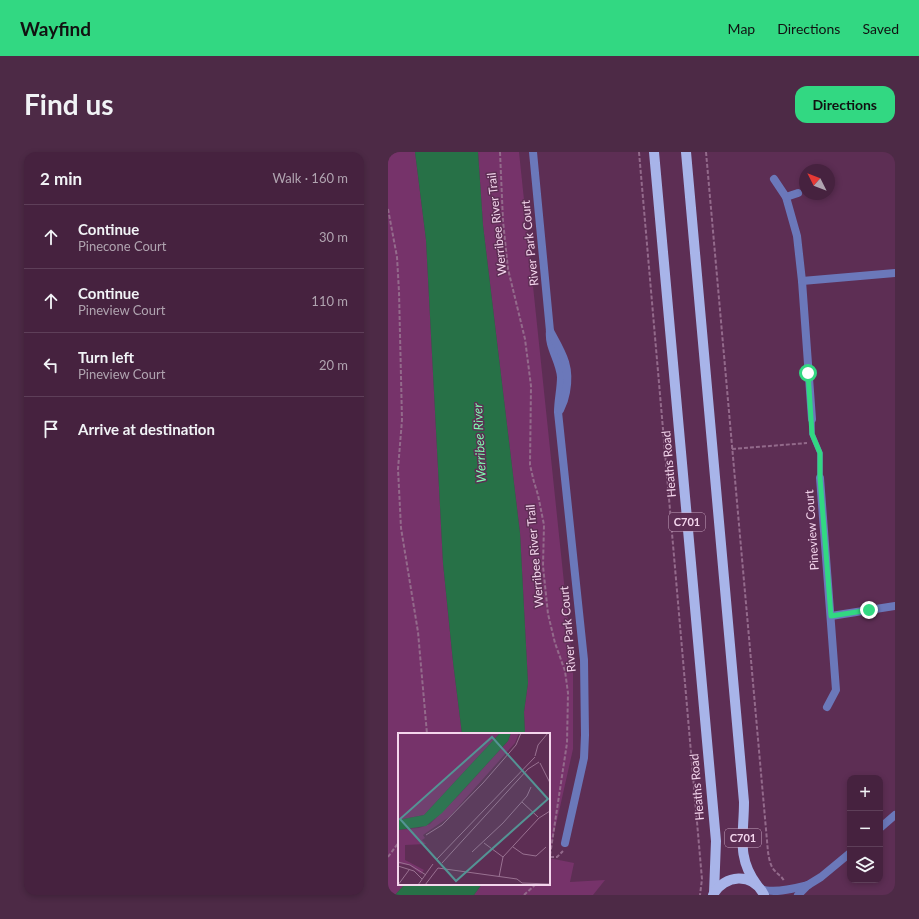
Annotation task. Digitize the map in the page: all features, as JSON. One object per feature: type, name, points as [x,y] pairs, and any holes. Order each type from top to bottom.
[{"type":"main road","name":"Heaths Road","points":[[654,152],[716,841],[714,894]]},
{"type":"main road","name":"C701","points":[[686,152],[744,802],[742,854],[751,877],[760,889]]},
{"type":"main road","name":"C701","points":[[714,894],[723,883],[735,878],[746,879],[760,889]]},
{"type":"street","name":"River Park Court","points":[[533,152],[550,331],[559,346],[568,369],[566,390],[562,406],[558,412],[584,660],[584,758],[565,842]]},
{"type":"street","points":[[774,180],[786,197],[797,236],[802,281],[812,419]]},
{"type":"street","points":[[786,197],[798,193]]},
{"type":"street","points":[[802,281],[895,273]]},
{"type":"street","name":"Pineview Court","points":[[820,478],[836,690],[827,708]]},
{"type":"street","points":[[831,616],[895,606]]},
{"type":"street","points":[[883,825],[895,815]]},
{"type":"street","points":[[798,895],[808,885],[847,855]]},
{"type":"street","points":[[760,889],[780,890],[808,885]]},
{"type":"lane","name":"Pineview Court","points":[[812,419],[812,434],[820,453],[820,478]]},
{"type":"path","name":"Werribee River Trail","points":[[500,152],[503,221],[508,269],[524,339],[531,386],[530,465],[544,525],[543,566],[548,614],[555,643],[565,671],[568,692],[567,743],[550,855]]},
{"type":"path","points":[[639,152],[702,879],[700,895]]},
{"type":"path","points":[[706,152],[768,852],[770,862],[774,870],[784,880]]},
{"type":"path","points":[[388,209],[397,257],[399,292],[402,420],[398,469],[401,528],[418,632],[427,733]]},
{"type":"path","points":[[732,449],[816,442]]},
{"type":"path","points":[[388,857],[398,843]]},
{"type":"path","points":[[524,895],[535,885]]},
{"type":"shaded area","points":[[388,152],[415,152],[426,240],[443,563],[462,733],[398,733],[398,885],[404,885],[395,895],[388,895]]},
{"type":"shaded area","points":[[478,152],[519,152],[573,669],[573,749],[550,852],[550,733],[525,733],[524,712],[528,683],[520,533],[483,225]]},
{"type":"shaded area","points":[[550,858],[574,863],[570,882],[605,880],[593,895],[474,895],[481,885],[550,885]]},
{"type":"water","name":"Werribee River","points":[[415,152],[478,152],[483,225],[520,533],[528,683],[524,712],[525,733],[462,733],[443,563],[426,240]]},
{"type":"water","points":[[404,885],[481,885],[474,895],[395,895]]},
{"type":"route","points":[[808,373],[812,434],[820,453],[820,478],[831,616],[869,610]]}]
